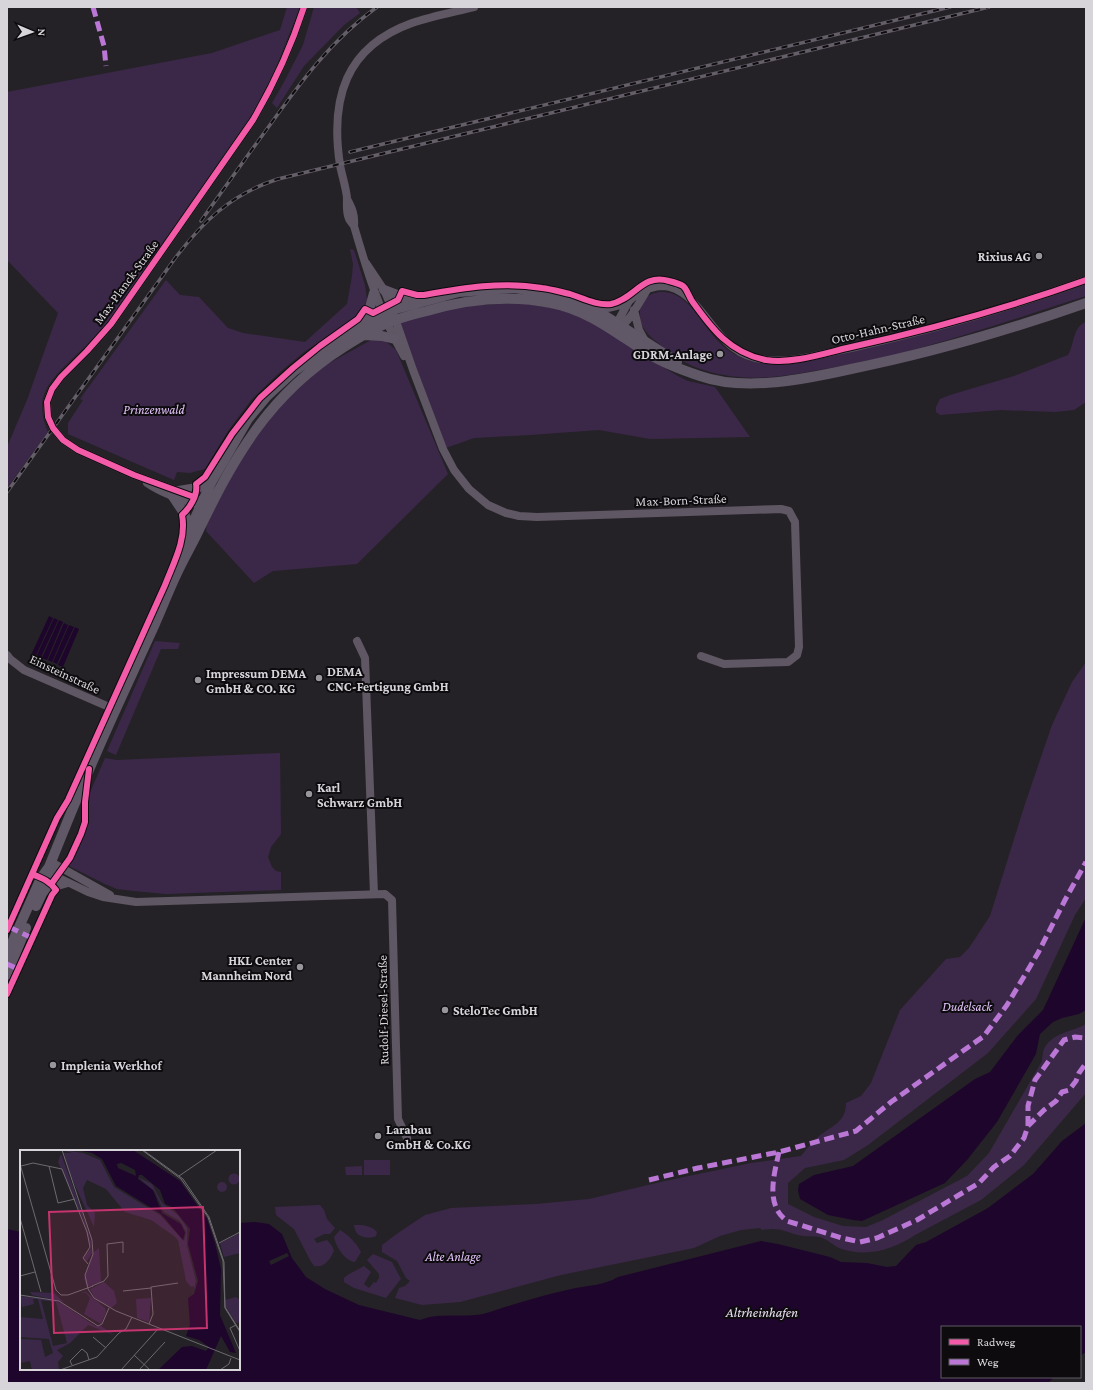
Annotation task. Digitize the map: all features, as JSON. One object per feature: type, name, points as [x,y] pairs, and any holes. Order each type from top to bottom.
[{"type":"main road","points":[[7,975],[11,947],[17,931],[41,878],[50,865],[89,769],[179,570],[212,481],[248,419],[267,396],[293,372],[332,342],[363,330],[418,303],[459,292],[514,288],[557,295],[574,300],[596,310],[652,356],[677,369],[716,380],[766,383],[830,374],[916,355],[1015,327],[1086,303]]},
{"type":"main road","points":[[179,570],[190,529],[250,437],[273,406],[300,380],[363,330],[369,311],[379,291],[418,303]]},
{"type":"main road","points":[[390,317],[460,303],[484,300],[514,299],[542,301],[567,307],[618,327],[645,342],[690,372]]},
{"type":"main road","points":[[363,330],[395,339]]},
{"type":"main road","points":[[190,529],[176,493],[197,488],[212,481]]},
{"type":"main road","points":[[11,947],[42,894],[48,881],[50,865]]},
{"type":"main road","points":[[7,934],[17,931]]},
{"type":"street","name":"Max-Planck-Straße","points":[[204,506],[190,504],[176,493],[153,487],[134,475],[78,450],[63,440],[53,428],[48,417],[47,402],[52,389],[61,377],[88,351],[111,324],[253,120],[270,91],[284,61],[304,7]]},
{"type":"street","points":[[390,317],[366,263],[354,226],[355,218],[347,197],[340,164],[337,127],[338,107],[344,84],[353,66],[361,55],[373,44],[400,28],[426,19],[474,7]]},
{"type":"street","name":"Otto-Hahn-Straße","points":[[596,310],[612,308],[629,301],[638,293],[656,286],[672,288],[692,301],[719,336],[734,348],[750,356],[768,360],[787,360],[815,356],[924,330],[1006,307],[1086,280]]},
{"type":"street","points":[[618,327],[634,310],[648,290]]},
{"type":"street","points":[[618,327],[629,301]]},
{"type":"street","points":[[634,310],[637,326],[645,342]]},
{"type":"street","name":"Max-Born-Straße","points":[[390,317],[395,339],[413,370]]},
{"type":"street","name":"Max-Born-Straße","points":[[390,317],[454,470],[469,490],[484,503],[500,511],[519,516],[537,517],[781,509],[789,511],[795,522],[799,647],[797,655],[788,662],[731,664],[724,664],[701,656]]},
{"type":"street","points":[[357,641],[365,658],[374,894]]},
{"type":"street","name":"Einsteinstraße","points":[[7,655],[10,660],[24,670],[116,710]]},
{"type":"street","name":"Rudolf-Diesel-Straße","points":[[50,865],[117,899]]},
{"type":"street","name":"Rudolf-Diesel-Straße","points":[[50,865],[56,876],[68,883],[103,897],[136,902],[385,894],[392,900],[398,1119],[407,1138]]},
{"type":"street","points":[[42,894],[54,887],[68,883]]},
{"type":"green space","points":[[287,7],[300,7],[271,80],[255,110],[106,324],[52,380],[43,398],[42,407],[48,432],[7,488],[7,447],[27,400],[58,313],[7,260],[7,92],[212,53],[280,30]]},
{"type":"green space","points":[[314,7],[356,7],[360,13],[344,25],[304,66],[277,108],[272,103],[303,45]]},
{"type":"green space","name":"Prinzenwald","points":[[350,249],[354,250],[365,285],[367,300],[362,310],[354,319],[304,352],[252,399],[228,431],[205,469],[190,473],[177,472],[174,480],[68,434],[68,423],[83,400],[80,399],[166,280],[180,295],[199,297],[228,328],[243,333],[305,342],[347,304],[353,264]]},
{"type":"green space","points":[[1086,284],[1086,296],[944,341],[865,361],[785,376],[762,378],[728,376],[709,372],[690,365],[673,355],[648,334],[642,326],[640,315],[643,301],[648,296],[661,292],[676,295],[689,305],[724,347],[744,359],[768,364],[987,316],[1021,307]]},
{"type":"green space","points":[[519,303],[552,308],[583,317],[676,375],[688,381],[715,387],[750,437],[650,439],[599,430],[474,438],[443,449],[396,320],[440,307]]},
{"type":"green space","points":[[1086,322],[1086,402],[1074,410],[1055,412],[1001,410],[940,415],[936,412],[936,407],[940,399],[1014,376],[1068,355],[1078,328],[1081,324]]},
{"type":"green space","points":[[371,340],[384,340],[396,350],[448,474],[357,564],[273,571],[254,583],[206,531],[207,523],[246,449],[274,411],[315,371]]},
{"type":"green space","points":[[155,641],[180,643],[178,649],[161,649],[116,755],[107,751]]},
{"type":"green space","points":[[1086,662],[1086,898],[1075,915],[1036,999],[988,1053],[868,1145],[844,1160],[805,1168],[788,1183],[788,1204],[814,1217],[843,1226],[866,1227],[883,1220],[967,1176],[989,1153],[1042,1061],[1044,1049],[1048,1043],[1063,1033],[1086,1024],[1086,1093],[1024,1165],[981,1200],[898,1245],[878,1251],[849,1251],[839,1248],[820,1237],[801,1236],[777,1229],[762,1230],[760,1228],[741,1230],[720,1236],[694,1248],[561,1275],[460,1302],[422,1305],[395,1298],[399,1288],[405,1286],[410,1281],[406,1278],[397,1261],[382,1252],[382,1245],[425,1215],[451,1208],[536,1204],[589,1199],[751,1163],[801,1156],[815,1139],[841,1120],[846,1103],[861,1096],[871,1083],[900,1010],[946,959],[960,957],[969,948],[990,916],[1025,804],[1052,725],[1072,682]]},
{"type":"green space","points":[[280,753],[281,834],[271,847],[268,857],[272,867],[276,871],[281,872],[281,890],[166,894],[134,891],[117,889],[69,866],[82,839],[86,825],[87,800],[105,758],[117,760]]},
{"type":"green space","points":[[364,1160],[390,1160],[390,1175],[364,1175]]},
{"type":"green space","points":[[362,1166],[362,1175],[346,1175],[345,1167]]},
{"type":"green space","points":[[320,1205],[324,1210],[327,1219],[335,1228],[330,1234],[324,1234],[314,1239],[317,1243],[327,1240],[334,1251],[327,1262],[321,1266],[314,1266],[294,1229],[276,1215],[275,1207]]},
{"type":"green space","points":[[354,1225],[363,1225],[372,1228],[377,1232],[376,1236],[368,1238],[360,1236],[356,1232]]},
{"type":"green space","points":[[340,1230],[352,1240],[361,1252],[355,1262],[344,1256],[337,1245],[334,1237]]},
{"type":"green space","points":[[373,1254],[392,1262],[401,1279],[386,1298],[354,1288],[344,1282],[344,1278],[346,1276],[364,1266],[371,1272],[364,1284],[369,1288],[374,1282],[376,1283],[379,1278],[379,1274],[367,1260]]},
{"type":"water","points":[[49,616],[53,618],[36,655],[32,653]]},
{"type":"water","points":[[54,618],[58,620],[41,657],[37,655]]},
{"type":"water","points":[[59,620],[63,622],[47,660],[42,658]]},
{"type":"water","points":[[64,623],[68,625],[52,662],[48,660]]},
{"type":"water","points":[[69,625],[74,627],[57,664],[53,662]]},
{"type":"water","points":[[75,627],[79,629],[63,667],[58,665]]},
{"type":"water","points":[[1086,917],[1086,1010],[1079,1014],[1053,1022],[1040,1034],[1036,1054],[997,1122],[967,1160],[945,1183],[862,1221],[828,1215],[800,1199],[798,1190],[799,1184],[814,1175],[853,1166],[975,1079],[990,1072],[1018,1035],[1043,1010]]},
{"type":"water","name":"Altrheinhafen","points":[[1086,1123],[1086,1352],[1081,1355],[1081,1326],[941,1326],[941,1378],[1053,1378],[1048,1383],[7,1383],[7,1229],[20,1232],[20,1370],[240,1370],[240,1223],[255,1222],[269,1224],[282,1234],[292,1258],[306,1277],[325,1289],[359,1305],[420,1320],[435,1316],[467,1316],[483,1314],[571,1289],[601,1284],[618,1277],[761,1241],[830,1257],[841,1262],[867,1263],[887,1267],[896,1266],[916,1245],[926,1242],[988,1208],[1033,1174],[1062,1141]]},
{"type":"pier","points":[[287,1253],[289,1256],[271,1265],[269,1261]]},
{"type":"railway","points":[[201,221],[279,112],[317,63],[345,34],[377,7]]},
{"type":"railway","points":[[350,152],[950,7]]},
{"type":"railway","points":[[173,261],[195,234],[219,211],[246,193],[261,185],[278,179],[989,7]]},
{"type":"railway","points":[[7,492],[176,257]]},
{"type":"marked path","points":[[93,7],[104,46],[106,66]]},
{"type":"marked path","points":[[649,1180],[698,1168],[779,1152],[856,1131],[891,1102],[984,1036],[1007,1005],[1038,953],[1086,862]]},
{"type":"marked path","points":[[9,927],[32,938]]},
{"type":"marked path","points":[[7,964],[18,969],[20,966]]},
{"type":"marked path","points":[[1028,1126],[1028,1106],[1035,1080],[1064,1040],[1075,1037],[1086,1038]]},
{"type":"marked path","points":[[779,1152],[775,1170],[773,1198],[780,1214],[787,1221],[860,1242],[877,1238],[917,1220],[979,1183],[994,1167],[1010,1156],[1024,1138],[1028,1126],[1044,1110],[1056,1101],[1062,1092],[1069,1090],[1086,1063]]},
{"type":"cycle path","points":[[194,497],[134,475],[78,450],[63,440],[53,428],[48,417],[47,402],[52,389],[61,377],[111,324],[253,120],[282,65],[304,7]]},
{"type":"cycle path","points":[[7,930],[57,818],[68,800],[165,585],[181,542],[183,533],[182,515],[193,501],[196,492],[196,484],[205,477],[232,434],[260,398],[320,346],[358,319],[365,309],[373,313],[398,300],[402,291],[417,295],[424,295],[497,285],[545,288],[570,294],[595,303],[611,304],[626,297],[645,283],[660,279],[683,286],[707,321],[732,346],[753,357],[766,360],[786,361],[796,360],[938,326],[1027,300],[1086,280]]},
{"type":"cycle path","points":[[52,883],[70,858],[85,822],[85,802],[89,769]]},
{"type":"cycle path","points":[[7,994],[52,895],[56,890],[48,882],[32,874]]},
{"type":"place","name":"Rixius AG","points":[[1039,256]]},
{"type":"place","name":"GDRM-Anlage","points":[[720,354]]},
{"type":"place","name":"DEMA CNC-Fertigung GmbH","points":[[319,678]]},
{"type":"place","name":"Impressum DEMA GmbH & CO. KG","points":[[198,680]]},
{"type":"place","name":"Karl Schwarz GmbH","points":[[309,794]]},
{"type":"place","name":"HKL Center Mannheim Nord","points":[[300,967]]},
{"type":"place","name":"SteloTec GmbH","points":[[445,1010]]},
{"type":"place","name":"Implenia Werkhof","points":[[53,1065]]},
{"type":"place","name":"Larabau GmbH & Co.KG","points":[[378,1136]]},
{"type":"park label","name":"Dudelsack","points":[[967,1006]]},
{"type":"park label","name":"Alte Anlage","points":[[453,1256]]}]
